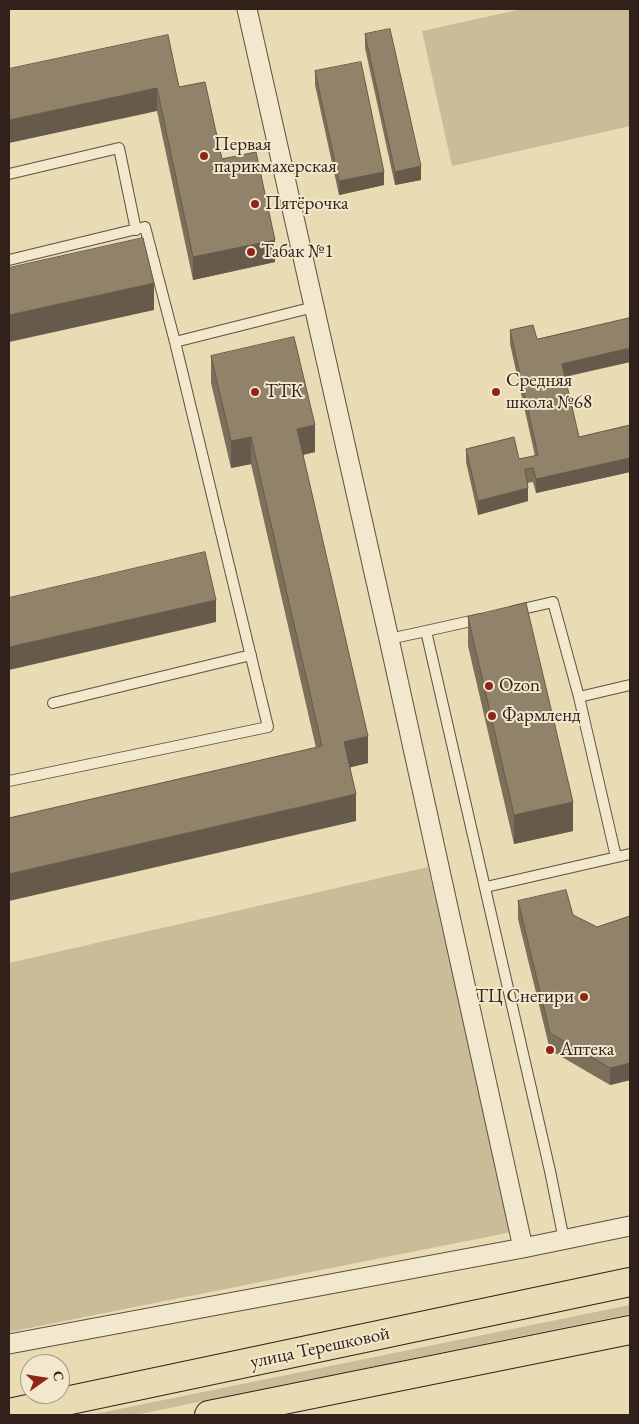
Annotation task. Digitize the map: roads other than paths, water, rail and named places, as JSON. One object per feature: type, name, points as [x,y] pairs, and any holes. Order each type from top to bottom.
[{"type":"main road","name":"улица Терешковой","points":[[9,1413],[630,1282]]},
{"type":"main road","points":[[209,1415],[630,1330]]},
{"type":"street","points":[[246,9],[389,638],[523,1248]]},
{"type":"street","points":[[9,1344],[523,1248],[630,1226]]},
{"type":"lane","points":[[9,174],[119,148],[136,230]]},
{"type":"lane","points":[[9,260],[145,227],[175,342],[268,727],[9,781]]},
{"type":"lane","points":[[175,342],[314,307]]},
{"type":"lane","points":[[508,612],[553,602],[616,857]]},
{"type":"lane","points":[[389,638],[490,617]]},
{"type":"lane","points":[[426,631],[486,888],[564,1240]]},
{"type":"lane","points":[[53,702],[251,655]]},
{"type":"lane","points":[[578,697],[630,685]]},
{"type":"lane","points":[[486,888],[630,854]]},
{"type":"place","name":"Первая парикмахерская","points":[[204,156]]},
{"type":"place","name":"Пятёрочка","points":[[255,204]]},
{"type":"place","name":"Табак №1","points":[[251,252]]},
{"type":"place","name":"ТТК","points":[[255,392]]},
{"type":"place","name":"Средняя школа №68","points":[[496,392]]},
{"type":"place","name":"Ozon","points":[[489,686]]},
{"type":"place","name":"Фармленд","points":[[492,716]]},
{"type":"place","name":"ТЦ Снегири","points":[[584,997]]},
{"type":"place","name":"Аптека","points":[[550,1050]]}]
